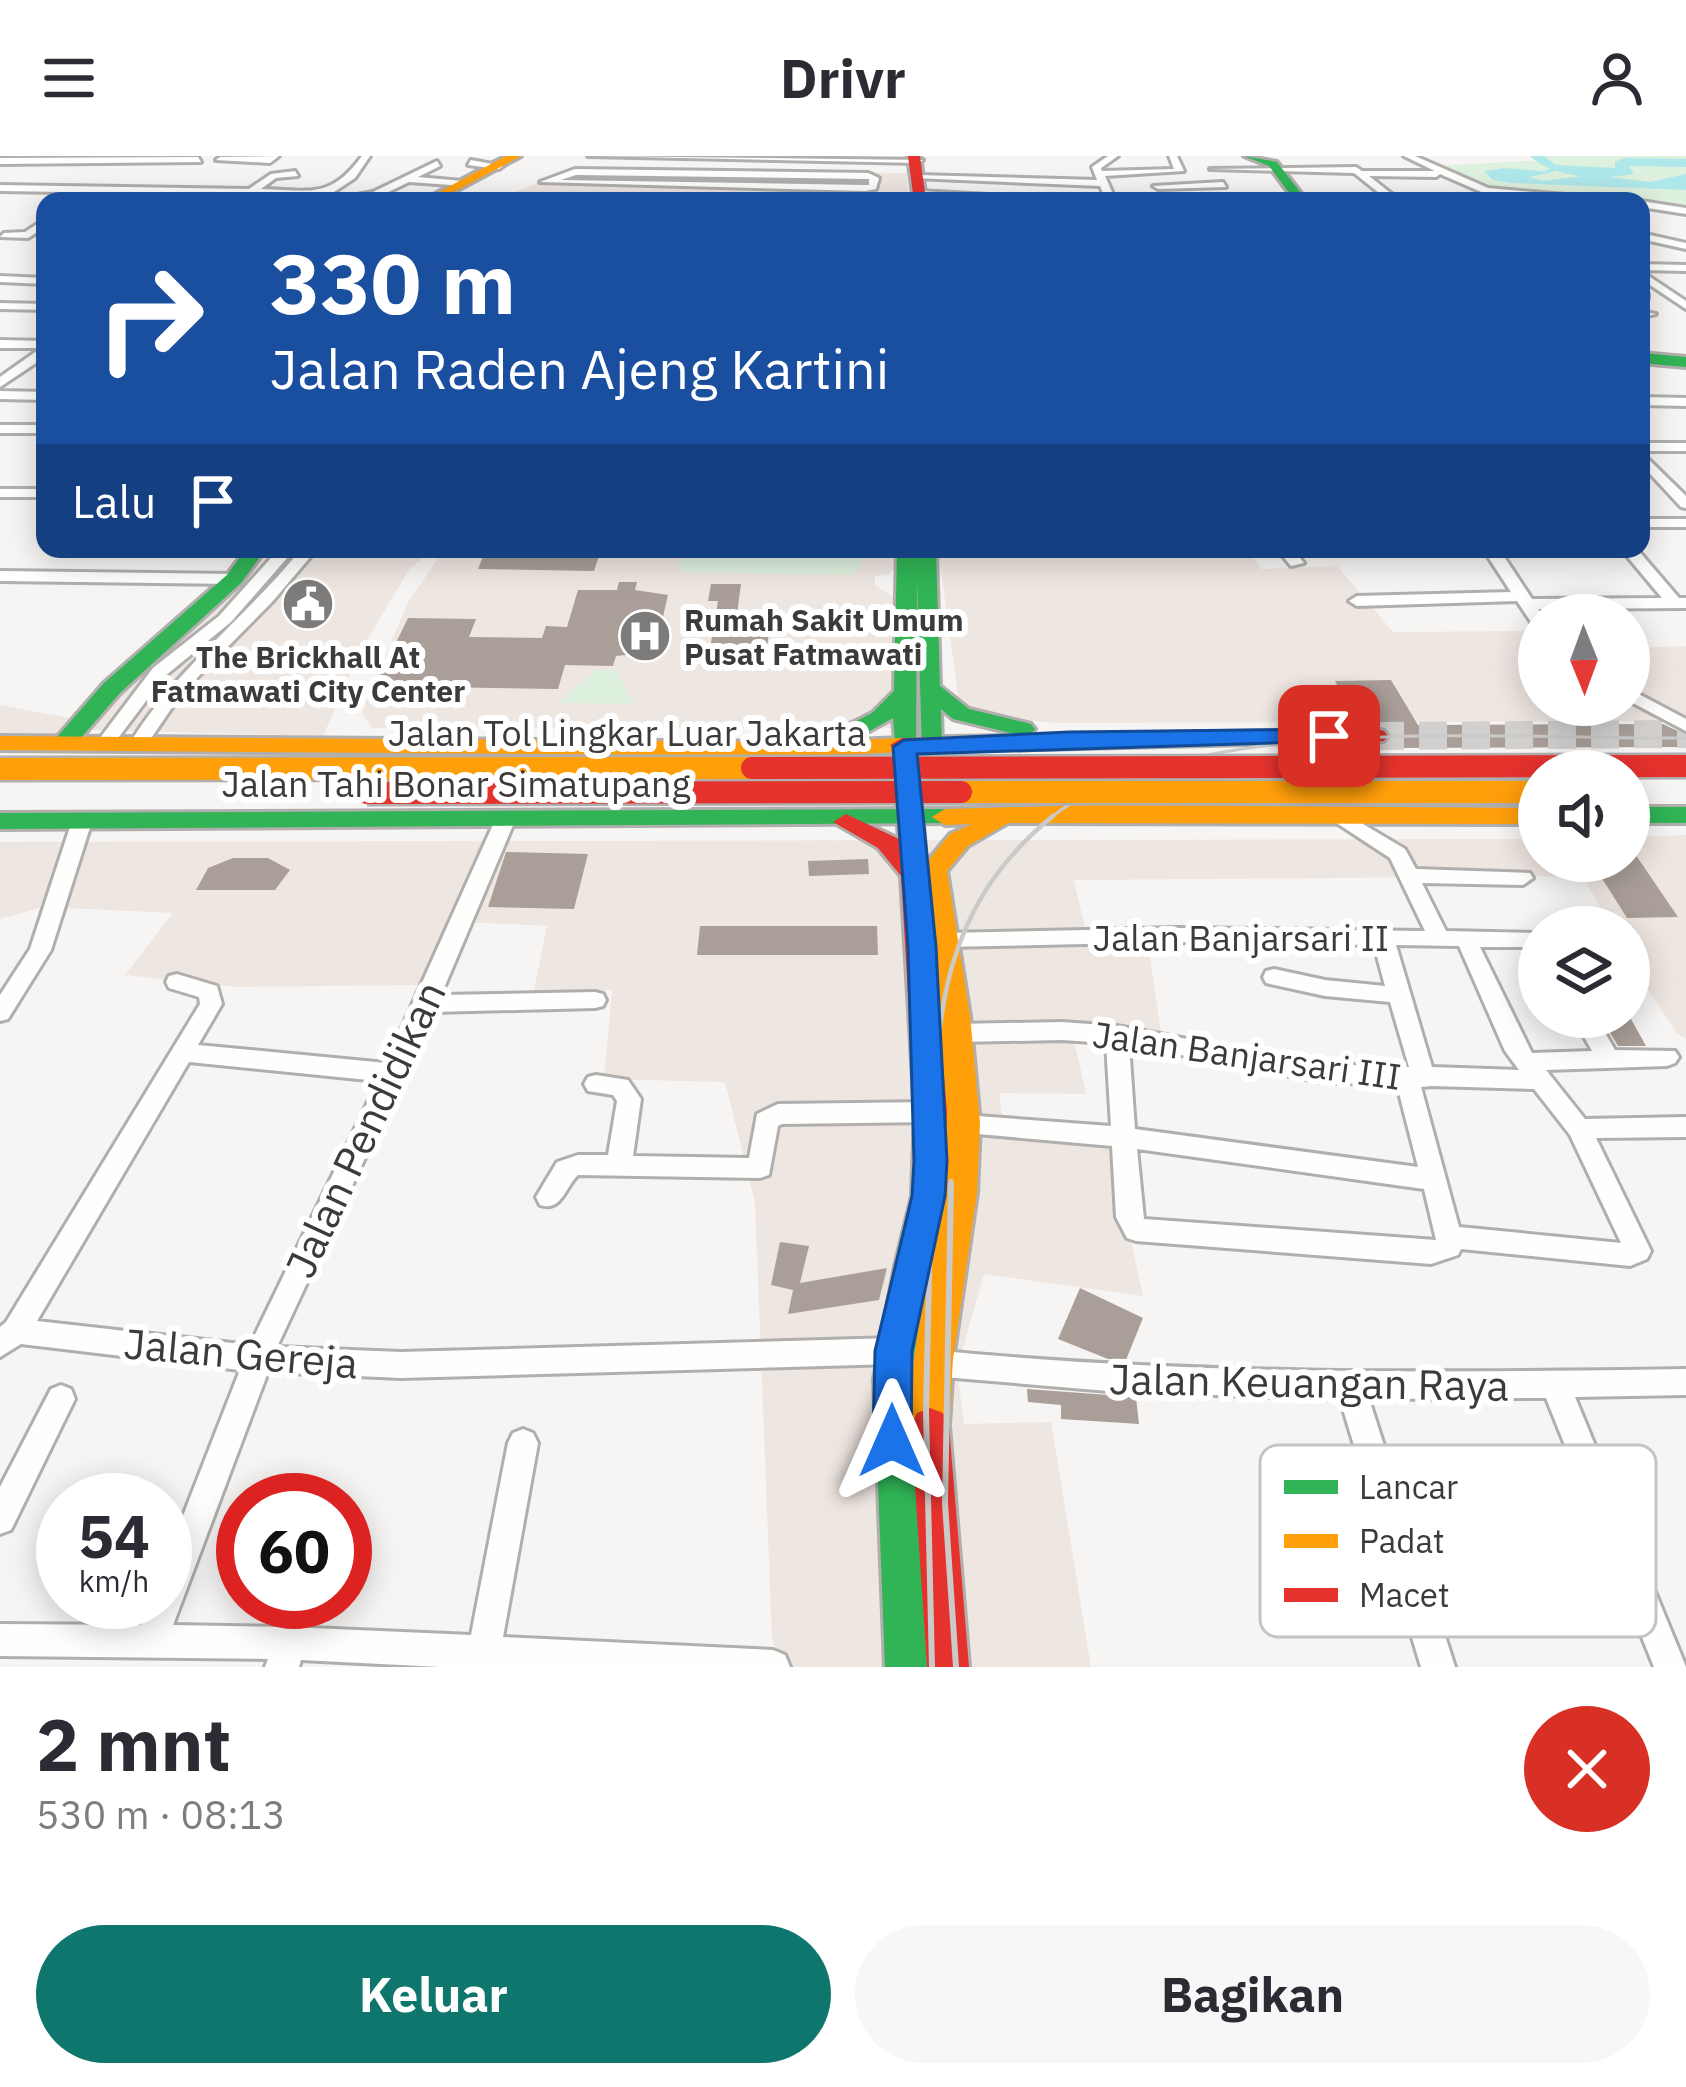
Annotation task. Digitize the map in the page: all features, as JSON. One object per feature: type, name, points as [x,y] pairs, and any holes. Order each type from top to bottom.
[{"type":"main road","points":[[1250,156],[1279,170],[1295,192]]},
{"type":"main road","points":[[1650,359],[1686,362]]},
{"type":"main road","points":[[64,742],[112,688],[233,579],[249,558]]},
{"type":"main road","points":[[908,558],[917,692]]},
{"type":"main road","points":[[906,1667],[892,1441],[894,1351],[928,1196],[926,873],[917,747],[925,558]]},
{"type":"main road","points":[[917,692],[965,718],[1069,739]]},
{"type":"main road","points":[[812,748],[880,718],[917,692]]},
{"type":"main road","name":"Jalan Tahi Bonar Simatupang","points":[[0,742],[127,735],[304,745],[812,748],[1011,744]]},
{"type":"main road","points":[[1011,744],[1123,758],[1258,758],[1380,747],[1069,739],[1011,744],[970,757],[964,768],[971,784],[998,796],[1297,812]]},
{"type":"main road","points":[[1176,739],[1311,753]]},
{"type":"main road","points":[[0,754],[247,753],[304,745]]},
{"type":"main road","points":[[812,748],[849,761],[860,773],[862,788],[854,802],[826,820]]},
{"type":"main road","name":"Jalan Tol Lingkar Luar Jakarta","points":[[0,769],[1686,766]]},
{"type":"main road","points":[[1650,792],[1686,791]]},
{"type":"main road","name":"Jalan Tol Lingkar Luar Jakarta","points":[[0,793],[1518,792]]},
{"type":"main road","points":[[1345,813],[1518,806]]},
{"type":"main road","points":[[0,807],[352,807],[395,818]]},
{"type":"main road","points":[[926,873],[972,833],[1010,819],[1041,815],[1518,815]]},
{"type":"main road","name":"Jalan Tahi Bonar Simatupang","points":[[0,821],[826,820],[1041,815]]},
{"type":"main road","points":[[826,820],[889,842],[926,873],[943,940],[957,1033],[964,1125],[958,1218],[932,1364],[932,1442],[948,1667]]},
{"type":"street","points":[[220,160],[309,156]]},
{"type":"street","points":[[331,192],[352,176],[366,156]]},
{"type":"street","points":[[592,156],[1082,180],[1180,171],[1173,156]]},
{"type":"street","points":[[1106,192],[1096,167],[1114,156]]},
{"type":"street","points":[[1343,156],[1385,192]]},
{"type":"street","points":[[1408,156],[1486,190],[1510,192]]},
{"type":"street","points":[[21,187],[69,158]]},
{"type":"street","points":[[570,172],[575,158]]},
{"type":"street","points":[[0,160],[198,160],[145,192]]},
{"type":"street","points":[[381,192],[437,164]]},
{"type":"street","points":[[1214,170],[1443,174]]},
{"type":"street","points":[[918,171],[1082,180]]},
{"type":"street","points":[[918,171],[1001,192]]},
{"type":"street","points":[[655,192],[545,182],[570,172],[866,182],[734,192]]},
{"type":"street","points":[[1130,173],[1144,186],[1223,185]]},
{"type":"street","points":[[250,192],[274,176],[295,174]]},
{"type":"street","points":[[695,192],[702,174]]},
{"type":"street","points":[[408,179],[467,177]]},
{"type":"street","points":[[206,190],[220,179]]},
{"type":"street","points":[[1188,186],[1192,192]]},
{"type":"street","points":[[0,192],[21,187],[292,192]]},
{"type":"street","points":[[1650,205],[1680,210],[1684,226]]},
{"type":"street","points":[[2,238],[28,235],[36,229]]},
{"type":"street","points":[[1650,237],[1669,246],[1686,246]]},
{"type":"street","points":[[1663,268],[1686,285]]},
{"type":"street","points":[[1650,269],[1686,268]]},
{"type":"street","points":[[1650,277],[1686,306]]},
{"type":"street","points":[[0,278],[36,283]]},
{"type":"street","points":[[5,306],[36,289]]},
{"type":"street","points":[[5,306],[36,307]]},
{"type":"street","points":[[0,344],[36,347]]},
{"type":"street","points":[[0,383],[36,355]]},
{"type":"street","points":[[0,395],[36,395]]},
{"type":"street","points":[[1650,401],[1686,402]]},
{"type":"street","points":[[0,429],[36,429]]},
{"type":"street","points":[[1650,451],[1686,447]]},
{"type":"street","points":[[1650,463],[1686,507]]},
{"type":"street","points":[[0,493],[36,493]]},
{"type":"street","points":[[1650,510],[1686,507]]},
{"type":"street","points":[[1650,523],[1686,523]]},
{"type":"street","points":[[127,735],[159,672],[225,619],[279,558]]},
{"type":"street","points":[[127,735],[186,673],[245,623],[302,558]]},
{"type":"street","points":[[1497,558],[1520,594]]},
{"type":"street","points":[[1638,558],[1680,603]]},
{"type":"street","points":[[0,576],[233,579]]},
{"type":"street","points":[[1357,601],[1518,600]]},
{"type":"street","points":[[1650,602],[1680,603]]},
{"type":"street","points":[[1650,706],[1686,726]]},
{"type":"street","points":[[1650,717],[1664,734]]},
{"type":"street","points":[[1345,813],[1390,847],[1438,938]]},
{"type":"street","name":"Jalan Pendidikan","points":[[150,1643],[259,1359],[426,1004],[506,818]]},
{"type":"street","points":[[0,1013],[40,950],[82,821]]},
{"type":"street","points":[[1408,876],[1518,878]]},
{"type":"street","points":[[1117,1035],[1132,1227],[1142,1232],[1431,1253],[1449,1247],[1399,995],[1382,936]]},
{"type":"street","name":"Jalan Banjarsari II","points":[[943,940],[1382,936],[1518,940]]},
{"type":"street","points":[[1449,1238],[1638,1254],[1580,1129],[1531,1071],[1498,1016],[1466,939]]},
{"type":"street","points":[[1274,977],[1342,991],[1399,995]]},
{"type":"street","name":"Jalan Gereja","points":[[177,982],[211,995],[211,1004],[8,1337],[259,1359],[401,1365],[894,1351]]},
{"type":"street","points":[[426,1004],[595,1000]]},
{"type":"street","name":"Jalan Banjarsari III","points":[[957,1033],[1117,1035],[1322,1073],[1416,1078],[1531,1071],[1606,1056],[1667,1057]]},
{"type":"street","points":[[1596,1038],[1606,1056]]},
{"type":"street","points":[[180,1052],[392,1072]]},
{"type":"street","points":[[596,1084],[620,1087],[629,1099],[619,1167]]},
{"type":"street","points":[[549,1197],[566,1169],[590,1163],[756,1169],[764,1163],[766,1122],[772,1115],[931,1112]]},
{"type":"street","points":[[964,1125],[1122,1137],[1434,1180]]},
{"type":"street","points":[[1580,1129],[1684,1131]]},
{"type":"street","name":"Jalan Keuangan Raya","points":[[932,1364],[1138,1384],[1351,1387],[1686,1382]]},
{"type":"street","points":[[1555,1384],[1580,1445]]},
{"type":"street","points":[[1351,1387],[1369,1445]]},
{"type":"street","points":[[0,1519],[61,1399]]},
{"type":"street","points":[[484,1652],[523,1443]]},
{"type":"street","points":[[1656,1633],[1670,1667]]},
{"type":"street","points":[[1429,1637],[1438,1667]]},
{"type":"street","points":[[0,1640],[150,1643],[286,1655],[484,1652],[772,1667]]},
{"type":"shaded area","points":[[570,170],[907,173],[908,192],[515,192]]},
{"type":"shaded area","points":[[261,558],[423,558],[410,568],[361,650],[323,736],[81,730]]},
{"type":"shaded area","name":"Rumah Sakit Umum Pusat Fatmawati","points":[[439,558],[899,558],[888,575],[875,576],[875,585],[896,599],[897,728],[372,728],[362,712],[408,602]]},
{"type":"shaded area","points":[[939,558],[1253,558],[1261,569],[1337,566],[1393,632],[1518,631],[1518,722],[1060,723],[961,717]]},
{"type":"shaded area","points":[[1686,646],[1686,721],[1650,721],[1650,647]]},
{"type":"shaded area","points":[[0,705],[69,718],[51,739],[0,738]]},
{"type":"shaded area","points":[[1686,835],[1686,1039],[1677,1034],[1650,993],[1650,906],[1599,906],[1586,882],[1650,882],[1650,836]]},
{"type":"shaded area","points":[[1518,839],[1518,877],[1074,880],[1088,942],[1148,943],[1162,1040],[1074,1040],[1086,1094],[999,1093],[1004,1135],[1108,1137],[1143,1296],[984,1274],[957,1369],[964,1424],[1051,1422],[1091,1667],[783,1667],[772,1640],[755,1203],[725,1082],[604,1079],[612,990],[534,991],[547,926],[466,922],[423,985],[237,987],[125,975],[173,913],[43,907],[0,919],[0,842]]},
{"type":"green space","points":[[1541,156],[1686,156],[1686,208],[1650,202],[1650,192],[1488,189],[1433,166],[1545,160]]},
{"type":"green space","points":[[681,558],[862,558],[859,570],[851,575],[684,572],[679,568]]},
{"type":"green space","points":[[597,669],[617,671],[633,704],[558,703]]},
{"type":"water","points":[[1484,171],[1553,172],[1529,177],[1543,181],[1592,175],[1650,182],[1686,174],[1686,190],[1512,183],[1493,180]]},
{"type":"building","points":[[482,558],[598,558],[594,571],[478,569]]},
{"type":"building","points":[[619,582],[637,582],[635,590],[668,595],[655,652],[616,656],[613,666],[565,665],[558,689],[375,686],[408,618],[476,619],[469,637],[542,638],[546,626],[567,627],[578,590],[617,590]]},
{"type":"building","points":[[711,584],[741,584],[737,614],[771,615],[766,656],[709,655],[718,601],[708,601]]},
{"type":"building","points":[[1391,680],[1418,725],[1663,724],[1686,735],[1686,747],[1387,748],[1396,734],[1374,723],[1367,708],[1349,708],[1335,681]]},
{"type":"building","points":[[506,852],[588,854],[574,909],[488,907]]},
{"type":"building","points":[[233,858],[268,858],[290,870],[275,890],[196,890],[208,868]]},
{"type":"building","points":[[868,859],[869,874],[809,876],[808,861]]},
{"type":"building","points":[[1650,876],[1678,917],[1650,918],[1650,906],[1619,906],[1604,882],[1650,882]]},
{"type":"building","points":[[700,926],[877,926],[878,955],[697,955]]},
{"type":"building","points":[[1613,1038],[1642,1038],[1646,1046],[1618,1046]]},
{"type":"building","points":[[780,1242],[809,1246],[800,1283],[887,1268],[879,1300],[788,1314],[793,1290],[771,1285]]},
{"type":"building","points":[[1080,1288],[1143,1318],[1126,1360],[1108,1359],[1058,1339]]},
{"type":"building","points":[[1027,1389],[1136,1397],[1139,1424],[1061,1419],[1061,1405],[1028,1402]]},
{"type":"waterway","points":[[1536,156],[1553,169],[1620,172],[1629,171],[1619,165],[1624,162],[1686,163]]},
{"type":"waterway","points":[[1548,171],[1557,169]]},
{"type":"tunnel","points":[[1376,736],[1686,734]]},
{"type":"railway","points":[[1051,818],[1108,784],[1181,761],[1264,746],[1445,736],[1686,738]]},
{"type":"railway","points":[[931,1187],[939,1032],[961,939],[982,896],[1012,855],[1051,818]]},
{"type":"railway","points":[[931,1184],[926,1412],[932,1667]]},
{"type":"railway","points":[[951,1184],[945,1503],[956,1667]]},
{"type":"traffic: fast","points":[[1250,156],[1273,164],[1294,192]]},
{"type":"traffic: fast","points":[[1650,359],[1686,362]]},
{"type":"traffic: fast","points":[[65,742],[112,688],[234,579],[249,558]]},
{"type":"traffic: fast","points":[[904,747],[907,558]]},
{"type":"traffic: fast","points":[[926,558],[930,747]]},
{"type":"traffic: fast","points":[[931,690],[961,714],[1023,729]]},
{"type":"traffic: fast","points":[[831,743],[880,718],[904,693]]},
{"type":"traffic: fast","points":[[1650,815],[1686,815]]},
{"type":"traffic: fast","points":[[0,821],[945,817]]},
{"type":"traffic: fast","points":[[906,1667],[892,1379],[912,1266]]},
{"type":"traffic: slow","points":[[445,192],[515,156]]},
{"type":"traffic: slow","points":[[0,743],[808,749],[902,745]]},
{"type":"traffic: slow","points":[[0,769],[752,768]]},
{"type":"traffic: slow","points":[[961,792],[1518,792]]},
{"type":"traffic: slow","points":[[945,817],[1097,813],[1518,816]]},
{"type":"traffic: slow","points":[[935,868],[959,840],[996,823]]},
{"type":"traffic: slow","points":[[930,1426],[934,1359],[960,1193],[964,1123],[960,1052],[935,873]]},
{"type":"traffic: jam","points":[[914,156],[919,192]]},
{"type":"traffic: jam","points":[[902,745],[1376,736]]},
{"type":"traffic: jam","points":[[906,765],[931,1112],[928,1196],[912,1266]]},
{"type":"traffic: jam","points":[[752,768],[1686,766]]},
{"type":"traffic: jam","points":[[367,793],[961,792]]},
{"type":"traffic: jam","points":[[846,822],[887,842],[916,877]]},
{"type":"traffic: jam","points":[[930,1426],[948,1667]]},
{"type":"place","name":"The Brickhall At Fatmawati City Center","points":[[308,604]]},
{"type":"place","name":"Rumah Sakit Umum Pusat Fatmawati","points":[[645,636]]},
{"type":"route","points":[[892,1441],[894,1351],[928,1196],[931,1161],[922,947],[904,747],[1069,739],[1329,736]]}]
